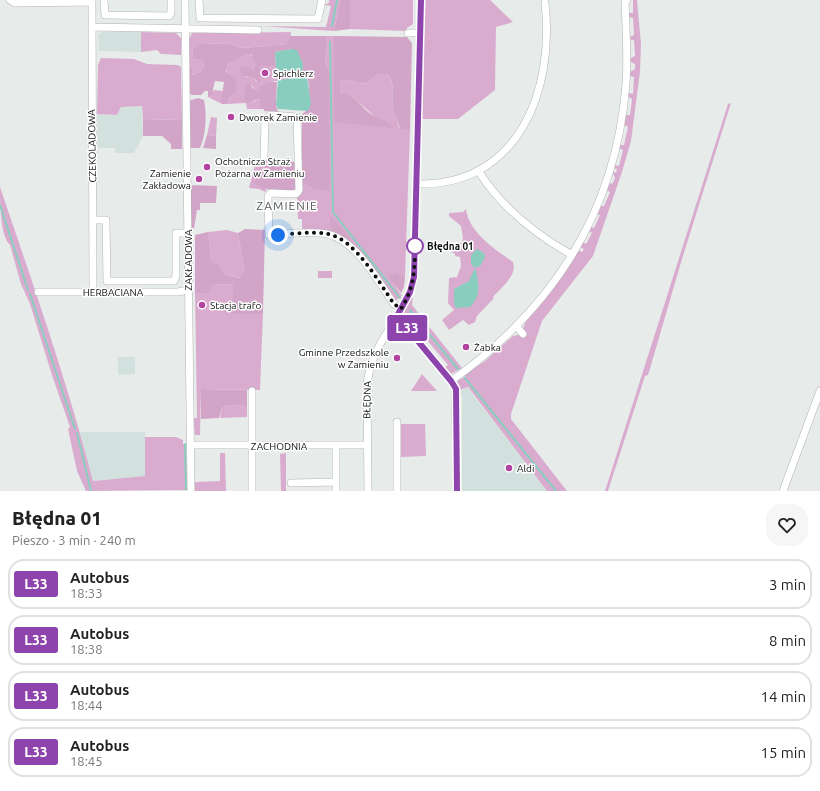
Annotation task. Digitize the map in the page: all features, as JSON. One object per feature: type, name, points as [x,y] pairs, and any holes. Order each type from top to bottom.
[{"type":"street","points":[[10,0],[14,3],[92,1]]},
{"type":"street","points":[[104,0],[105,15],[168,16],[171,13],[171,0]]},
{"type":"street","name":"ZAKŁADOWA","points":[[185,0],[191,491]]},
{"type":"street","points":[[200,0],[200,18],[258,25]]},
{"type":"street","points":[[92,27],[185,28],[258,25],[318,19],[322,0]]},
{"type":"street","name":"BŁĘDNA","points":[[368,491],[368,371],[374,353],[410,292],[414,280],[421,0]]},
{"type":"street","name":"CZEKOLADOWA","points":[[92,1],[93,292]]},
{"type":"street","points":[[451,381],[475,365],[517,327],[545,295],[572,255],[610,180],[625,98],[627,51],[626,1]]},
{"type":"street","points":[[416,184],[431,184],[453,181],[479,172],[511,146],[524,128],[532,111],[541,81],[545,58],[545,3]]},
{"type":"street","points":[[140,15],[140,28]]},
{"type":"street","points":[[408,33],[420,33]]},
{"type":"street","points":[[264,157],[265,120],[267,117],[271,115],[297,117],[299,190],[296,194],[271,193],[268,196],[269,235],[324,234],[341,240],[359,255],[456,389],[457,491]]},
{"type":"street","points":[[479,172],[491,190],[514,214],[542,237],[572,255]]},
{"type":"street","points":[[93,220],[106,220],[106,281],[174,281],[176,276],[176,233],[188,233]]},
{"type":"street","points":[[93,259],[107,259]]},
{"type":"street","name":"HERBACIANA","points":[[38,292],[178,292],[188,290]]},
{"type":"street","points":[[517,327],[523,334]]},
{"type":"street","points":[[252,391],[252,491]]},
{"type":"street","points":[[783,491],[820,392]]},
{"type":"street","points":[[397,422],[397,491]]},
{"type":"street","name":"ZACHODNIA","points":[[190,445],[368,445]]},
{"type":"street","points":[[336,446],[336,491]]},
{"type":"street","points":[[291,483],[336,482]]},
{"type":"shaded area","points":[[329,0],[340,0],[334,31],[260,26],[326,27],[331,6],[324,5],[329,3]]},
{"type":"shaded area","points":[[340,0],[350,0],[350,29],[334,31]]},
{"type":"shaded area","points":[[350,0],[413,0],[413,24],[407,28],[407,31],[350,29]]},
{"type":"shaded area","points":[[425,0],[490,0],[513,22],[496,27],[495,90],[458,119],[422,119]]},
{"type":"shaded area","points":[[633,0],[637,0],[641,44],[640,72],[631,141],[622,172],[593,256],[542,321],[511,414],[511,419],[567,491],[547,491],[468,387],[459,390],[457,381],[465,377],[464,375],[485,361],[513,336],[521,336],[525,323],[563,275],[578,250],[582,252],[584,249],[579,247],[583,242],[586,244],[592,233],[589,231],[591,227],[594,228],[600,215],[597,214],[599,206],[604,206],[610,192],[606,190],[607,185],[613,183],[615,178],[612,171],[616,173],[617,169],[613,168],[614,165],[619,166],[623,150],[619,148],[619,145],[624,145],[628,127],[623,124],[625,115],[630,115],[632,99],[627,96],[629,93],[633,94],[634,77],[630,76],[630,72],[635,69],[635,64],[631,62],[630,58],[635,56],[634,40],[631,40],[630,37],[634,35],[633,18],[629,17],[628,13],[633,13]]},
{"type":"shaded area","points":[[196,31],[206,33],[291,32],[290,41],[288,44],[242,48],[228,43],[202,43],[193,48],[192,59],[203,61],[204,67],[200,72],[192,75],[192,67],[190,68],[189,39],[192,33]]},
{"type":"shaded area","points":[[101,32],[141,32],[141,52],[99,51],[98,35]]},
{"type":"shaded area","points":[[141,32],[176,33],[181,38],[181,55],[161,54],[157,50],[141,52]]},
{"type":"shaded area","points":[[290,36],[328,36],[325,60],[329,71],[330,191],[313,189],[302,183],[302,114],[306,111],[309,86],[307,77],[281,80],[281,76],[301,71],[292,49],[275,52],[276,67],[259,65],[260,83],[251,77],[243,76],[240,71],[240,67],[246,66],[254,70],[255,65],[252,55],[249,54],[227,65],[226,72],[235,79],[237,88],[236,93],[230,96],[227,104],[222,104],[221,101],[224,82],[215,81],[212,94],[208,97],[208,91],[205,91],[201,95],[192,95],[188,93],[190,68],[192,67],[192,75],[200,72],[204,67],[203,61],[192,59],[193,48],[201,43],[228,43],[242,48],[288,44]]},
{"type":"shaded area","points":[[328,36],[334,36],[334,122],[374,116],[353,97],[340,95],[340,81],[349,80],[362,84],[379,75],[387,74],[390,78],[393,90],[393,107],[399,128],[410,130],[405,277],[398,274],[388,276],[402,296],[395,301],[341,238],[302,231],[302,219],[298,219],[297,197],[302,194],[302,183],[313,189],[329,127],[329,71],[325,60]]},
{"type":"shaded area","points":[[334,36],[407,37],[412,43],[410,130],[400,129],[394,110],[392,85],[390,77],[387,74],[379,75],[362,84],[349,80],[340,81],[340,94],[354,98],[374,116],[388,122],[392,128],[334,122]]},
{"type":"shaded area","points":[[292,49],[297,50],[303,64],[303,69],[301,71],[279,75],[276,67],[275,52]]},
{"type":"shaded area","points":[[249,54],[254,57],[255,70],[245,77],[251,77],[257,82],[259,64],[276,67],[277,73],[281,76],[281,80],[271,82],[260,91],[251,85],[253,102],[260,99],[260,109],[247,109],[246,103],[227,104],[230,96],[233,94],[235,79],[228,75],[226,69],[227,65]]},
{"type":"shaded area","points":[[101,58],[134,59],[147,64],[178,65],[181,67],[182,120],[143,119],[142,106],[121,107],[117,115],[97,114],[98,65]]},
{"type":"shaded area","points":[[307,77],[311,104],[308,111],[278,109],[276,105],[278,80]]},
{"type":"shaded area","points":[[271,82],[277,82],[276,105],[278,112],[264,111],[264,109],[260,109],[260,99],[246,103],[244,95],[246,85],[249,84],[259,91],[260,86]]},
{"type":"shaded area","points":[[214,90],[223,91],[222,104],[208,97]]},
{"type":"shaded area","points":[[198,98],[204,100],[206,118],[205,131],[200,148],[189,148],[188,101]]},
{"type":"shaded area","points":[[731,103],[682,259],[649,372],[648,375],[645,376],[608,491],[605,491],[728,104]]},
{"type":"shaded area","points":[[142,106],[143,136],[134,153],[115,153],[115,148],[98,148],[97,114],[117,115],[121,107]]},
{"type":"shaded area","points":[[211,117],[217,118],[216,136],[207,135]]},
{"type":"shaded area","points":[[143,119],[182,120],[182,149],[171,149],[171,144],[162,136],[143,136]]},
{"type":"shaded area","points":[[207,135],[216,136],[216,149],[203,148]]},
{"type":"shaded area","points":[[260,160],[270,160],[261,170],[260,186],[267,189],[265,192],[259,189],[249,188],[256,162]]},
{"type":"shaded area","points":[[270,160],[296,162],[296,188],[293,191],[267,189],[255,182],[257,175]]},
{"type":"shaded area","points":[[189,185],[217,186],[216,203],[200,203],[200,210],[197,210],[194,229],[190,227]]},
{"type":"shaded area","points":[[0,187],[61,370],[93,481],[145,476],[145,437],[176,437],[183,440],[183,444],[186,444],[187,490],[86,491],[77,471],[68,429],[70,427],[30,304],[21,284],[10,245],[4,234],[1,218]]},
{"type":"shaded area","points":[[466,209],[468,218],[477,233],[491,246],[513,262],[514,267],[511,277],[477,316],[475,322],[469,325],[463,320],[449,330],[442,320],[454,310],[448,303],[449,278],[457,277],[461,266],[460,257],[455,256],[455,254],[451,252],[451,243],[462,243],[463,238],[461,226],[449,216],[449,213],[463,212]]},
{"type":"shaded area","points":[[330,216],[351,238],[349,241],[330,228]]},
{"type":"shaded area","points":[[245,229],[265,230],[263,314],[233,314],[233,284],[211,285],[210,293],[195,293],[195,235],[208,232],[212,262],[219,264],[226,275],[240,278],[244,269],[238,233]]},
{"type":"shaded area","points":[[227,230],[238,233],[244,269],[241,278],[226,275],[219,264],[212,262],[208,232]]},
{"type":"shaded area","points":[[477,249],[484,253],[485,257],[480,266],[474,268],[471,263],[471,255]]},
{"type":"shaded area","points":[[476,269],[478,293],[474,302],[470,307],[456,308],[454,304],[454,289],[469,281],[474,270]]},
{"type":"shaded area","points":[[318,271],[332,271],[332,278],[318,278]]},
{"type":"shaded area","points":[[396,273],[405,277],[404,287],[401,293],[387,276]]},
{"type":"shaded area","points":[[233,284],[234,314],[263,314],[260,390],[201,389],[200,435],[195,435],[193,418],[197,418],[195,293],[210,293],[210,285]]},
{"type":"shaded area","points":[[413,294],[412,305],[462,368],[451,374],[445,367],[448,365],[421,333],[417,335],[402,316]]},
{"type":"shaded area","points":[[400,325],[412,339],[409,342],[393,332],[395,326]]},
{"type":"shaded area","points":[[118,357],[135,357],[135,374],[118,375]]},
{"type":"shaded area","points":[[422,374],[437,391],[411,391]]},
{"type":"shaded area","points":[[467,387],[547,491],[462,491],[462,395],[460,395],[459,390]]},
{"type":"shaded area","points":[[201,389],[247,390],[247,406],[228,405],[222,408],[219,418],[201,419]]},
{"type":"shaded area","points":[[228,405],[247,406],[247,417],[220,418],[222,408]]},
{"type":"shaded area","points":[[400,424],[425,424],[426,456],[401,457],[401,491],[399,491]]},
{"type":"shaded area","points":[[80,432],[145,432],[145,476],[93,481]]},
{"type":"shaded area","points":[[220,453],[225,453],[226,491],[195,491],[195,482],[220,481]]},
{"type":"shaded area","points":[[286,453],[286,491],[281,491],[280,454]]},
{"type":"waterway","points":[[332,26],[337,0]]},
{"type":"waterway","points":[[330,42],[333,212],[400,298]]},
{"type":"waterway","points":[[0,205],[28,290]]},
{"type":"waterway","points":[[30,294],[75,429]]},
{"type":"waterway","points":[[410,310],[428,332]]},
{"type":"waterway","points":[[429,334],[458,369]]},
{"type":"waterway","points":[[465,378],[556,491]]},
{"type":"waterway","points":[[77,433],[91,491]]},
{"type":"waterway","points":[[185,444],[186,489]]},
{"type":"bus line","name":"L33","points":[[421,0],[414,280],[406,301],[397,316],[456,389],[457,491]]},
{"type":"place","name":"Spichlerz","points":[[265,73]]},
{"type":"place","name":"Dworek Zamienie","points":[[231,117]]},
{"type":"place","name":"Ochotnicza Straż Pożarna w Zamieniu","points":[[207,167]]},
{"type":"place","name":"Zamienie Zakładowa","points":[[199,179]]},
{"type":"place","name":"Błędna 01","points":[[415,246]]},
{"type":"place","name":"Stacja trafo","points":[[202,305]]},
{"type":"place","name":"Żabka","points":[[466,347]]},
{"type":"place","name":"Gminne Przedszkole w Zamieniu","points":[[397,358]]},
{"type":"place","name":"Aldi","points":[[509,468]]},
{"type":"district","name":"ZAMIENIE","points":[[287,205]]},
{"type":"route","points":[[278,235],[329,234],[341,240],[359,255],[394,304],[401,309],[406,301],[414,280],[415,246]]}]
